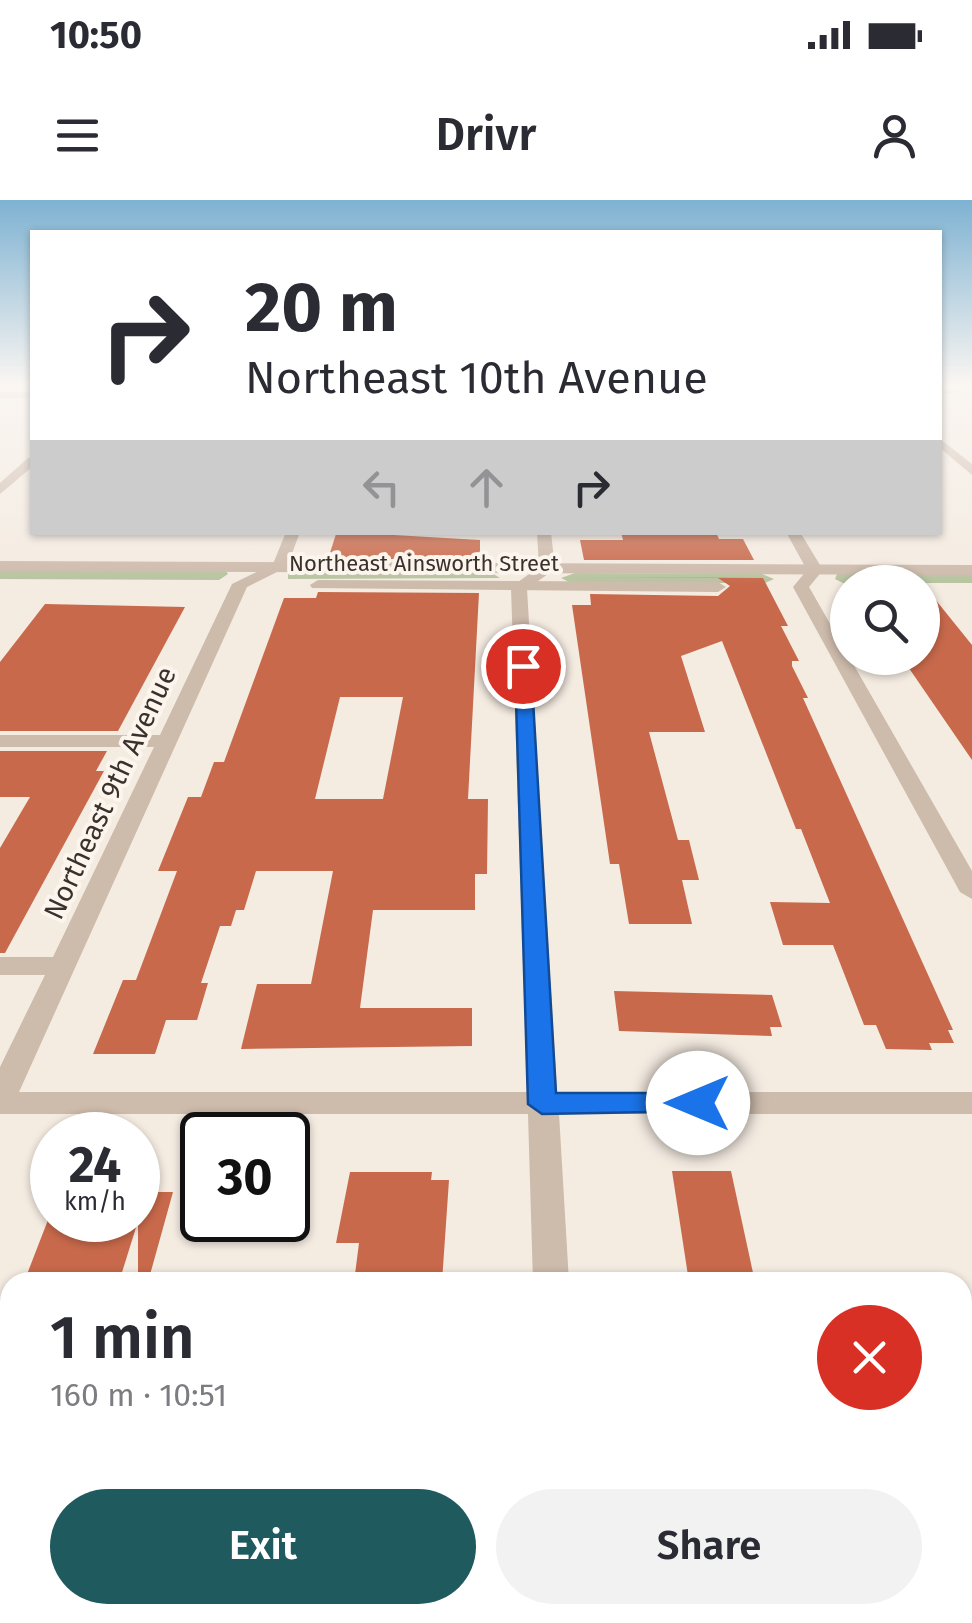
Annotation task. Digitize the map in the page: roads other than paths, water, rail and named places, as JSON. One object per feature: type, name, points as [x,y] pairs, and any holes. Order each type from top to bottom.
[{"type":"street","points":[[950,451],[972,471]]},
{"type":"street","points":[[0,490],[30,463]]},
{"type":"street","points":[[240,584],[279,567],[292,535]]},
{"type":"street","points":[[544,535],[547,569],[519,587],[550,1272]]},
{"type":"street","points":[[794,535],[815,570],[802,587],[972,892]]},
{"type":"street","name":"Northeast Ainsworth Street","points":[[0,566],[972,570]]},
{"type":"street","name":"Northeast Ainsworth Street","points":[[0,584],[830,587]]},
{"type":"street","name":"Northeast 9th Avenue","points":[[0,1101],[240,584]]},
{"type":"street","points":[[940,588],[972,588]]},
{"type":"street","points":[[0,740],[167,741]]},
{"type":"street","points":[[0,966],[62,966]]},
{"type":"street","points":[[0,1101],[972,1103]]}]
